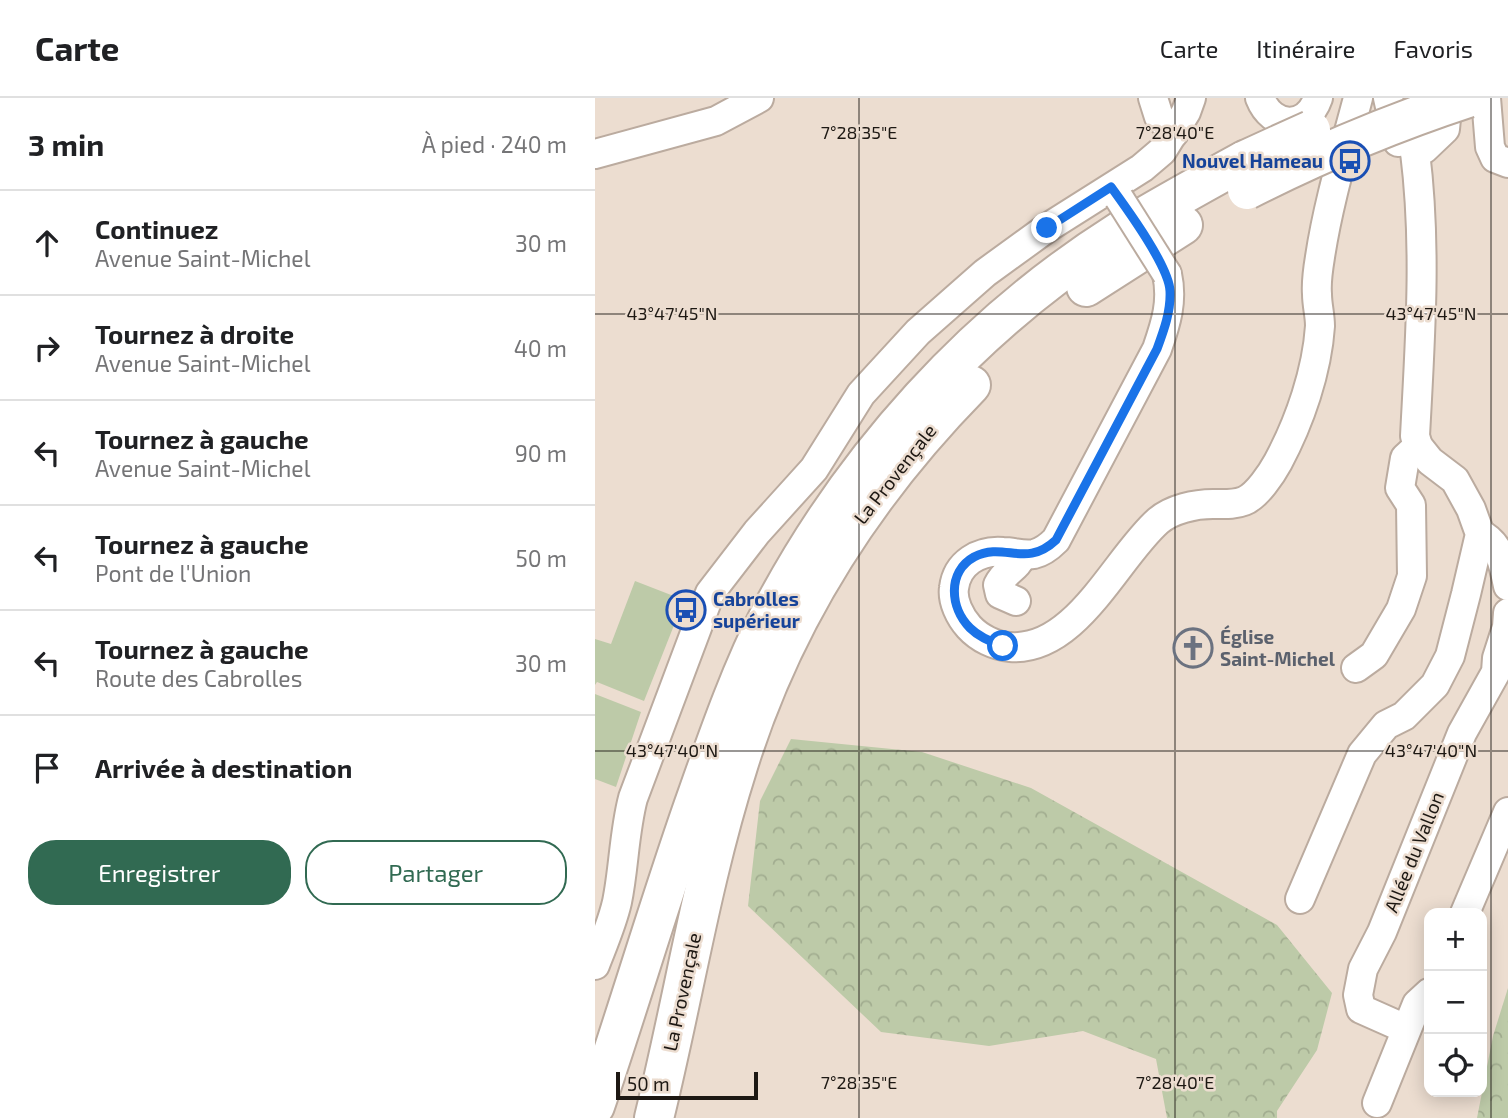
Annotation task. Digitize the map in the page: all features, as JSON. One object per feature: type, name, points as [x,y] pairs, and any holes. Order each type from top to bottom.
[{"type":"highway","name":"La Provençale","points":[[654,1118],[706,884],[738,765],[779,660],[831,562],[873,498],[951,405],[1008,350],[1067,301],[1190,220],[1246,175],[1318,127],[1389,98]]},
{"type":"highway","name":"La Provençale","points":[[595,1106],[719,733],[772,612],[830,513],[873,454],[909,411],[1010,312],[1118,233],[1246,175],[1322,154],[1468,98]]},
{"type":"street","points":[[595,154],[716,121],[759,98]]},
{"type":"street","points":[[1153,98],[1159,117],[1174,133]]},
{"type":"street","points":[[595,965],[615,908],[628,818],[636,785],[710,593],[757,532],[801,486],[861,394],[909,340],[985,273],[1047,228],[1115,193],[1162,151],[1186,112],[1191,98]]},
{"type":"street","points":[[1260,98],[1272,117],[1285,122],[1295,122],[1305,117],[1314,108],[1318,98]]},
{"type":"street","points":[[1115,193],[1167,274],[1170,300],[1167,322],[1137,389],[1056,540],[1047,549],[1035,554],[988,552],[974,557],[961,568],[953,593],[955,605],[967,625],[977,634],[1003,646],[1033,645],[1052,637],[1081,612],[1159,520],[1194,506],[1244,501],[1251,497],[1278,463],[1312,374],[1320,324],[1317,293],[1319,258],[1358,98]]},
{"type":"street","points":[[1389,98],[1398,142],[1405,149],[1415,152],[1424,149],[1445,129],[1448,98]]},
{"type":"street","points":[[1486,98],[1490,147],[1495,158],[1508,163]]},
{"type":"street","points":[[1300,899],[1362,754],[1386,725],[1404,716],[1435,685],[1450,656],[1480,534],[1471,509],[1455,480],[1430,461],[1418,446],[1415,436],[1422,227],[1415,152]]},
{"type":"street","points":[[1356,668],[1374,654],[1401,609],[1412,576],[1411,505],[1400,488],[1405,458],[1418,446]]},
{"type":"street","points":[[1480,534],[1490,539],[1504,563],[1508,586]]},
{"type":"street","points":[[1016,601],[1000,594],[998,585],[1003,575],[1019,563],[1022,555]]},
{"type":"street","name":"Allée du Vallon","points":[[1406,1028],[1360,1009],[1358,995],[1363,969],[1382,932],[1462,733],[1496,672],[1508,613]]},
{"type":"street","points":[[1467,908],[1508,812]]},
{"type":"street","points":[[1377,1103],[1406,1028],[1417,1004],[1424,998]]},
{"type":"green space","points":[[635,581],[684,600],[644,701],[597,682],[595,685],[595,639],[611,644]]},
{"type":"green space","points":[[595,694],[641,712],[616,787],[595,779]]},
{"type":"green space","points":[[791,739],[922,752],[1031,788],[1277,925],[1332,993],[1317,1050],[1277,1111],[1277,1118],[1167,1118],[1156,1059],[1083,1031],[989,1046],[881,1032],[748,906],[760,801]]},
{"type":"green space","points":[[1508,988],[1508,1118],[1477,1118],[1481,1097],[1487,1097],[1487,1067],[1493,1036]]},
{"type":"place","name":"Nouvel Hameau","points":[[1350,161]]},
{"type":"place","name":"Cabrolles supérieur","points":[[686,610]]},
{"type":"place","name":"Église Saint-Michel","points":[[1193,648]]},
{"type":"route","points":[[1003,646],[977,634],[967,625],[955,605],[953,593],[961,568],[974,557],[988,552],[1035,554],[1047,549],[1056,540],[1157,349],[1167,322],[1170,300],[1167,274],[1111,187],[1047,228]]}]
